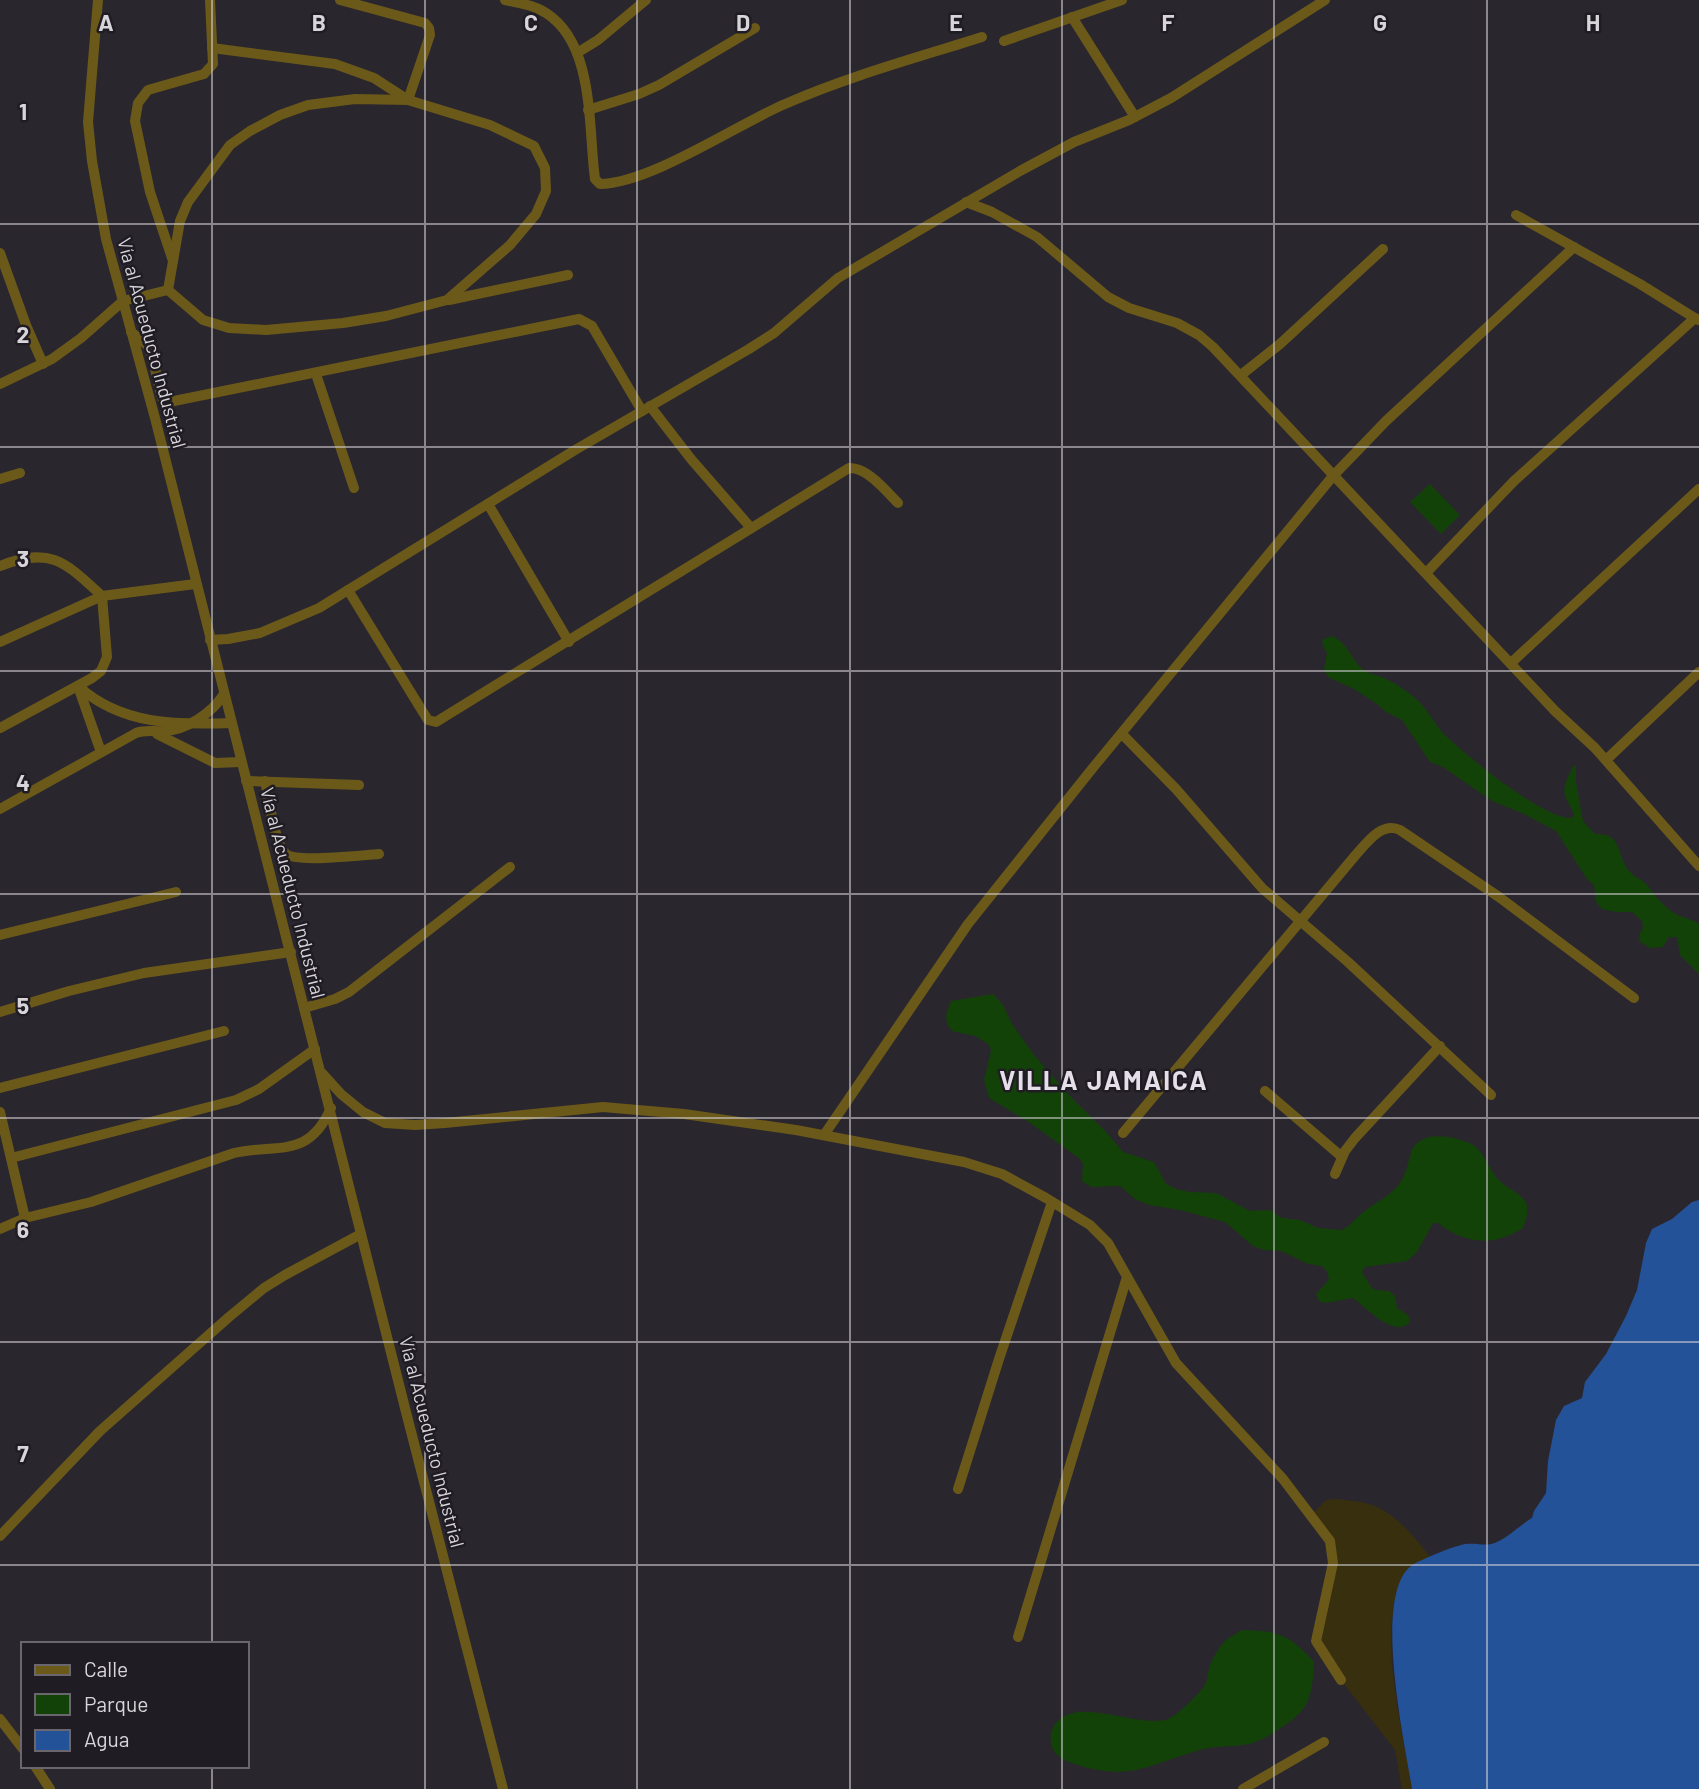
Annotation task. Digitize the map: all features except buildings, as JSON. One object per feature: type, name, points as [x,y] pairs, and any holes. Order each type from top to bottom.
[{"type":"street","name":"Vía al Acueducto Industrial","points":[[98,0],[89,101],[89,140],[106,239],[331,1108],[503,1789]]},
{"type":"street","points":[[174,264],[150,192],[135,121],[138,103],[148,90],[210,70],[210,0]]},
{"type":"street","points":[[340,0],[425,23],[429,28],[430,35],[408,100]]},
{"type":"street","points":[[505,0],[536,4],[554,20],[577,53],[588,110],[596,182],[600,184],[616,182],[672,161],[771,110],[822,88],[982,37]]},
{"type":"street","points":[[577,53],[607,33],[646,0]]},
{"type":"street","points":[[1004,41],[1122,0]]},
{"type":"street","points":[[210,640],[260,633],[302,617],[774,333],[838,278],[1074,142],[1135,117],[1199,82],[1325,0]]},
{"type":"street","points":[[1072,17],[1135,117]]},
{"type":"street","points":[[588,110],[649,89],[755,28]]},
{"type":"street","points":[[212,48],[335,64],[374,78],[408,100]]},
{"type":"street","points":[[168,290],[180,221],[188,202],[230,145],[280,115],[308,105],[355,99],[408,100],[490,125],[534,146],[545,168],[546,191],[536,214],[510,245],[447,300]]},
{"type":"street","points":[[966,202],[992,212],[1037,237],[1095,287],[1120,304],[1177,323],[1199,335],[1241,375],[1555,711],[1606,760],[1699,866]]},
{"type":"street","points":[[1427,572],[1514,481],[1697,319],[1516,215]]},
{"type":"street","points":[[824,1135],[968,924],[1333,476],[1404,403],[1574,247]]},
{"type":"street","points":[[1241,375],[1280,344],[1383,249]]},
{"type":"street","points":[[0,253],[18,307],[43,364]]},
{"type":"street","points":[[168,290],[203,320],[229,328],[266,330],[354,321],[568,275]]},
{"type":"street","points":[[0,384],[43,364],[81,338],[123,301],[168,290]]},
{"type":"street","points":[[131,332],[147,345],[151,352],[159,391],[165,401],[175,402],[579,319],[592,326],[646,409],[751,528]]},
{"type":"street","points":[[316,374],[354,488]]},
{"type":"street","points":[[348,590],[421,709],[432,722],[442,720],[852,468],[859,469],[878,483],[898,503]]},
{"type":"street","points":[[0,479],[20,473]]},
{"type":"street","points":[[1511,663],[1699,489]]},
{"type":"street","points":[[488,504],[569,642]]},
{"type":"street","points":[[0,566],[34,556],[47,556],[76,572],[102,596],[107,657],[105,665],[92,678],[0,728]]},
{"type":"street","points":[[0,642],[102,596],[195,583]]},
{"type":"street","points":[[1606,760],[1699,671]]},
{"type":"street","points":[[78,686],[101,704],[131,718],[147,730],[175,741],[215,763],[241,762]]},
{"type":"street","points":[[78,686],[101,752]]},
{"type":"street","points":[[0,809],[136,733],[147,730],[169,731],[190,723],[210,712],[224,694]]},
{"type":"street","points":[[131,718],[231,723]]},
{"type":"street","points":[[1122,734],[1176,789],[1245,870],[1491,1095]]},
{"type":"street","points":[[246,781],[359,785]]},
{"type":"street","points":[[265,781],[277,836],[281,849],[287,855],[305,858],[379,854]]},
{"type":"street","points":[[1123,1133],[1372,838],[1385,829],[1395,827],[1499,897],[1634,998]]},
{"type":"street","points":[[304,1008],[349,992],[510,867]]},
{"type":"street","points":[[0,935],[176,892]]},
{"type":"street","points":[[0,1012],[69,991],[144,973],[291,952]]},
{"type":"street","points":[[0,1088],[224,1031]]},
{"type":"street","points":[[1335,1174],[1342,1157],[1355,1138],[1440,1046]]},
{"type":"street","points":[[11,1158],[236,1100],[259,1089],[315,1049]]},
{"type":"street","points":[[321,1070],[353,1104],[384,1123],[445,1123],[603,1107],[684,1114],[824,1135],[983,1168],[1014,1180],[1052,1202],[1099,1232],[1108,1243],[1176,1363],[1283,1479],[1330,1541],[1333,1563],[1316,1641],[1341,1680]]},
{"type":"street","points":[[1265,1091],[1342,1157]]},
{"type":"street","points":[[0,1230],[25,1218],[91,1202],[234,1153],[254,1149],[285,1149],[307,1140],[325,1122],[331,1108]]},
{"type":"street","points":[[0,1112],[25,1218]]},
{"type":"street","points":[[958,1489],[1052,1202]]},
{"type":"street","points":[[0,1536],[100,1431],[229,1317],[264,1288],[361,1234]]},
{"type":"street","points":[[1018,1637],[1127,1276]]},
{"type":"street","points":[[0,1719],[21,1746]]},
{"type":"street","points":[[1243,1789],[1324,1742]]},
{"type":"street","points":[[35,1768],[50,1789]]},
{"type":"green space","points":[[1430,484],[1460,515],[1441,534],[1410,502]]},
{"type":"green space","points":[[1331,636],[1342,642],[1364,670],[1392,682],[1415,698],[1442,732],[1467,755],[1527,799],[1562,817],[1574,817],[1564,791],[1568,776],[1576,765],[1576,782],[1583,821],[1595,834],[1604,834],[1615,841],[1629,871],[1645,883],[1666,907],[1699,924],[1699,974],[1680,955],[1677,937],[1669,937],[1663,947],[1650,948],[1639,941],[1642,921],[1632,912],[1602,909],[1596,902],[1594,885],[1587,879],[1556,831],[1492,801],[1443,767],[1430,762],[1402,720],[1354,689],[1328,677],[1324,670],[1327,653],[1322,640]]},
{"type":"green space","points":[[993,994],[1003,1005],[1012,1024],[1034,1055],[1069,1095],[1123,1152],[1154,1162],[1166,1184],[1176,1189],[1216,1193],[1250,1211],[1270,1210],[1282,1218],[1300,1220],[1318,1228],[1342,1230],[1396,1188],[1404,1176],[1415,1145],[1429,1137],[1448,1137],[1477,1148],[1495,1176],[1523,1198],[1527,1212],[1523,1228],[1501,1238],[1479,1240],[1458,1235],[1438,1223],[1433,1223],[1417,1252],[1407,1261],[1365,1267],[1362,1272],[1371,1287],[1389,1291],[1395,1296],[1397,1308],[1408,1315],[1410,1322],[1404,1326],[1389,1325],[1353,1298],[1325,1303],[1319,1301],[1316,1294],[1329,1280],[1327,1271],[1322,1266],[1308,1264],[1281,1251],[1253,1246],[1225,1222],[1149,1205],[1135,1199],[1120,1186],[1091,1187],[1082,1181],[1083,1164],[1080,1159],[1029,1122],[989,1098],[984,1080],[991,1050],[988,1044],[975,1036],[952,1031],[946,1016],[951,1001]]},
{"type":"green space","points":[[1242,1630],[1265,1631],[1282,1636],[1297,1645],[1314,1662],[1307,1703],[1287,1724],[1251,1743],[1205,1749],[1129,1771],[1114,1772],[1081,1766],[1063,1759],[1054,1751],[1051,1744],[1052,1729],[1067,1715],[1093,1712],[1152,1721],[1165,1720],[1175,1715],[1205,1685],[1211,1662],[1222,1644]]},
{"type":"sand","points":[[1339,1499],[1368,1504],[1389,1514],[1412,1534],[1430,1557],[1415,1569],[1400,1587],[1395,1597],[1392,1621],[1392,1669],[1412,1789],[1402,1789],[1395,1750],[1341,1680],[1316,1641],[1333,1551],[1311,1515],[1326,1500]]},
{"type":"water","points":[[1699,1200],[1699,1789],[1412,1789],[1398,1707],[1392,1638],[1394,1607],[1400,1582],[1411,1566],[1422,1560],[1461,1545],[1493,1543],[1532,1518],[1546,1493],[1548,1461],[1556,1420],[1564,1406],[1582,1398],[1585,1382],[1606,1354],[1626,1316],[1637,1290],[1646,1243],[1652,1229]]},
{"type":"district","name":"VILLA JAMAICA","points":[[1104,1081]]}]
